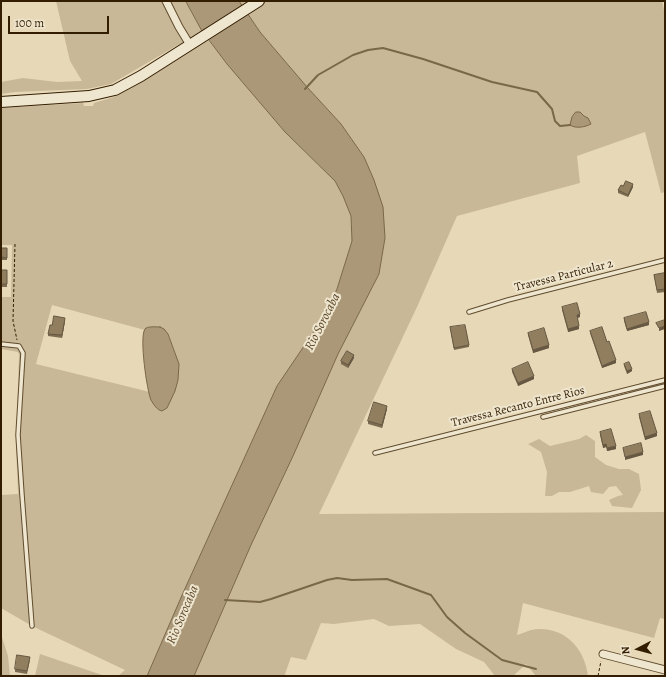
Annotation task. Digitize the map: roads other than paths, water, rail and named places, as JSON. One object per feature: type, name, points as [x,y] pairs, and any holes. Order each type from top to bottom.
[{"type":"street","points":[[166,1],[178,27],[193,43]]},
{"type":"street","points":[[1,102],[82,97],[115,90],[141,76],[256,3]]},
{"type":"street","points":[[603,654],[665,670]]},
{"type":"lane","name":"Travessa Particular 2","points":[[468,312],[508,300],[665,260]]},
{"type":"lane","points":[[1,344],[18,346],[23,353],[19,448],[32,626]]},
{"type":"lane","name":"Travessa Recanto Entre Rios","points":[[375,453],[665,380]]},
{"type":"lane","points":[[544,417],[665,386]]},
{"type":"water","name":"Rio Sorocaba","points":[[186,1],[239,1],[260,32],[341,124],[364,157],[383,207],[385,238],[379,274],[338,354],[293,456],[251,545],[194,676],[147,676],[277,386],[325,315],[337,289],[352,241],[351,216],[335,181],[285,132],[227,64],[202,31]]},
{"type":"water","points":[[576,112],[580,112],[588,118],[591,124],[580,127],[570,125],[572,117]]},
{"type":"water","points":[[160,327],[168,334],[179,364],[178,380],[175,391],[167,408],[162,411],[154,405],[149,395],[143,353],[143,334],[145,329]]},
{"type":"waterway","points":[[305,89],[318,75],[353,55],[368,50],[383,48],[423,59],[492,82],[537,92],[552,109],[555,121],[560,126],[570,125]]},
{"type":"waterway","points":[[225,600],[260,602],[337,578],[352,580],[387,579],[431,595],[447,617],[465,633],[502,660],[536,669]]}]
